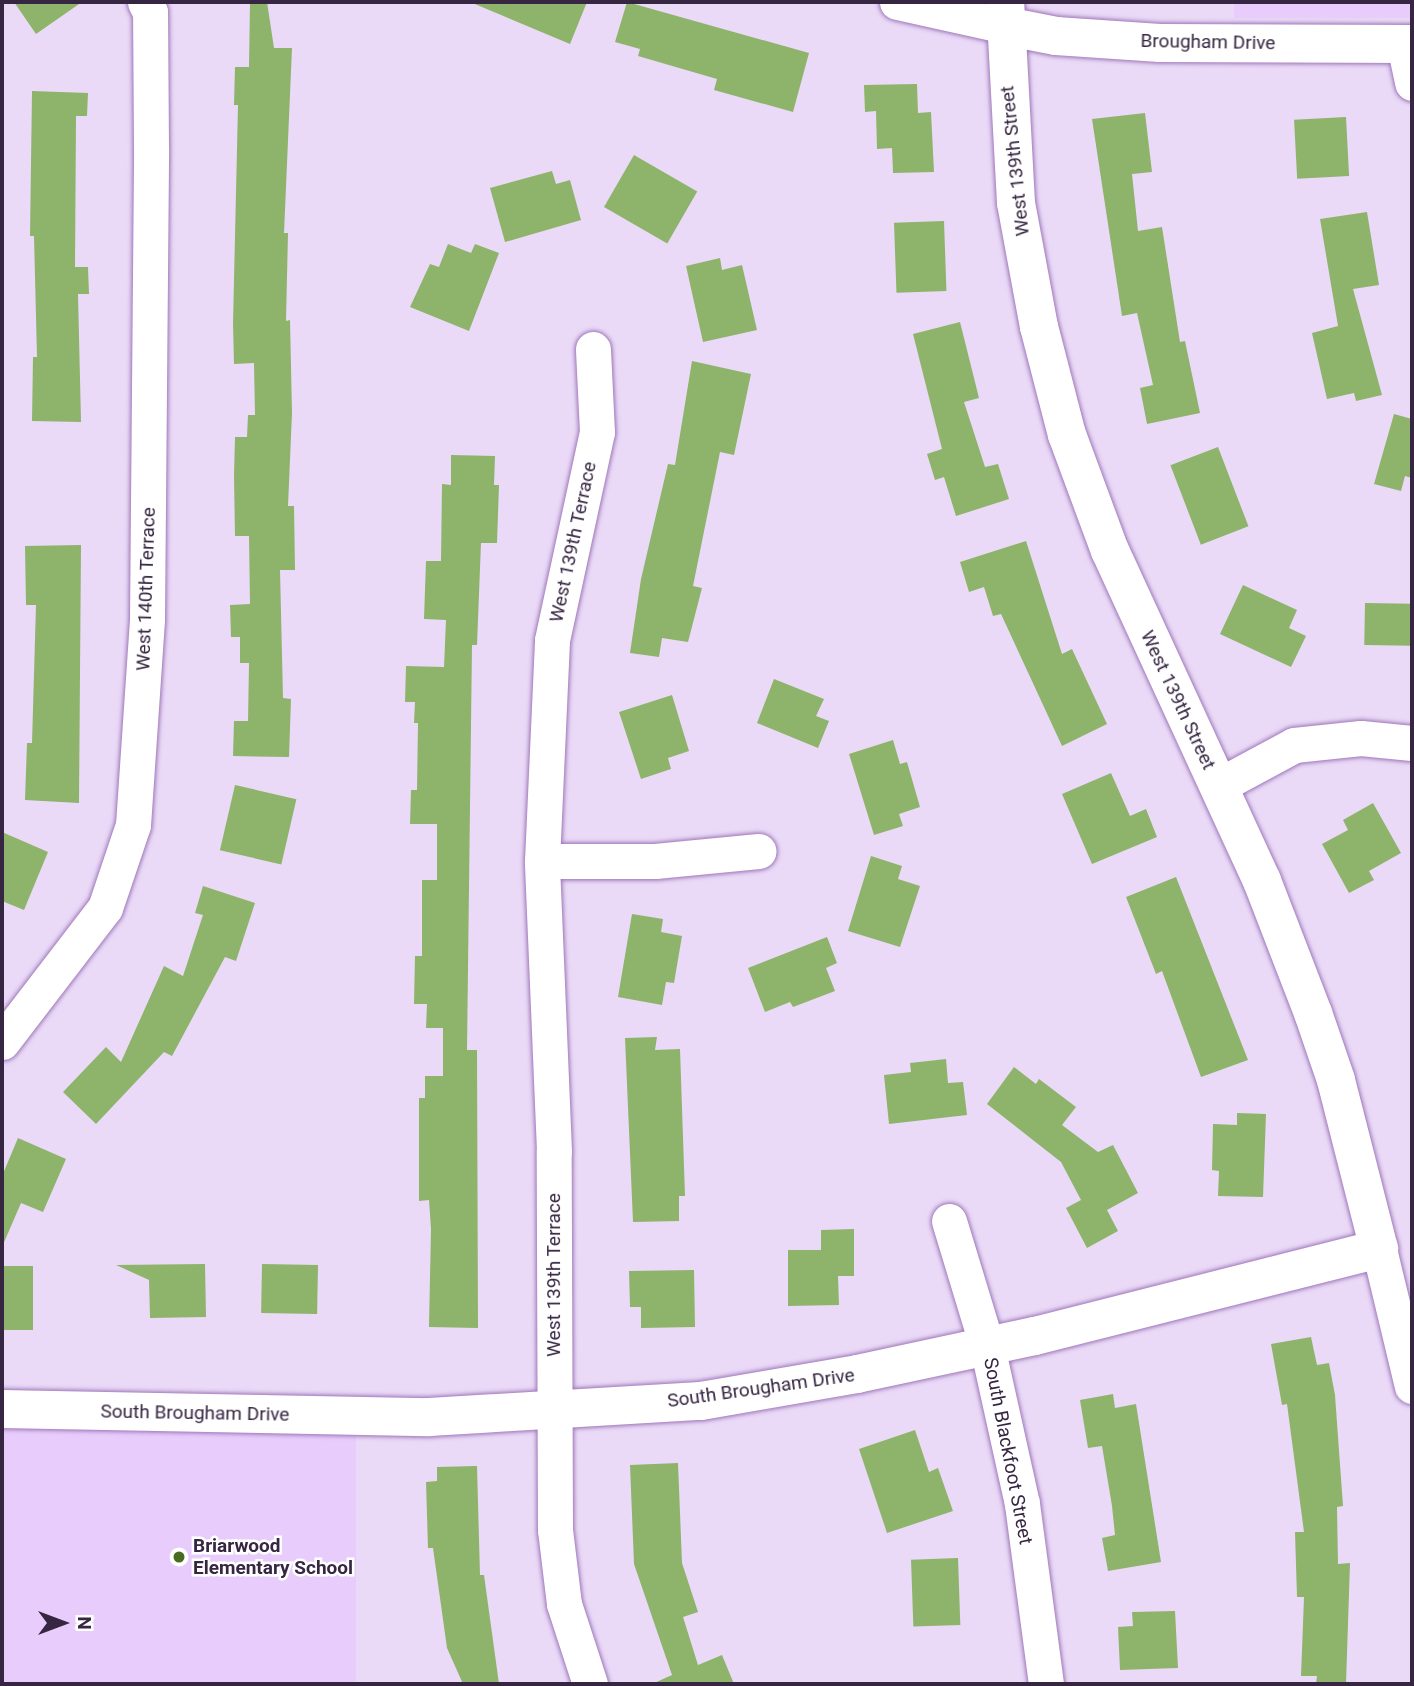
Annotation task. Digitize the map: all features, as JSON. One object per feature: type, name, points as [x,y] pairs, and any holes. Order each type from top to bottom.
[{"type":"street","name":"West 140th Terrace","points":[[2,1042],[105,908],[133,825],[147,619],[150,96],[145,2]]},
{"type":"street","points":[[897,2],[1005,14]]},
{"type":"street","name":"Brougham Drive","points":[[1005,14],[1056,36],[1160,43],[1408,44]]},
{"type":"street","name":"West 139th Street","points":[[1005,14],[1016,203],[1039,327],[1068,435],[1115,562],[1218,786],[1313,1013],[1336,1080],[1412,1386]]},
{"type":"street","points":[[1408,44],[1412,83]]},
{"type":"street","name":"West 139th Terrace","points":[[590,1684],[564,1604],[558,1567],[554,1409],[554,1151],[542,861],[552,640],[597,432],[593,349]]},
{"type":"street","points":[[1218,786],[1294,745],[1361,738],[1412,743]]},
{"type":"street","points":[[542,861],[683,860],[759,851]]},
{"type":"street","name":"South Blackfoot Street","points":[[949,1222],[988,1346],[1022,1504],[1046,1684]]},
{"type":"street","name":"South Brougham Drive","points":[[2,1409],[429,1417],[701,1401],[988,1346],[1379,1249]]},
{"type":"shaded area","points":[[1234,2],[1412,2],[1412,18],[1234,18]]},
{"type":"shaded area","name":"Briarwood Elementary School","points":[[2,1425],[356,1425],[356,1684],[2,1684]]},
{"type":"building","points":[[14,2],[82,2],[36,34]]},
{"type":"building","points":[[250,2],[267,2],[274,48],[292,48],[284,233],[288,233],[286,321],[290,320],[292,413],[288,506],[294,506],[295,570],[280,570],[283,698],[291,699],[289,757],[233,756],[234,721],[248,721],[249,663],[240,663],[240,637],[231,637],[230,605],[250,604],[249,536],[235,536],[235,437],[247,437],[248,415],[255,415],[254,363],[234,364],[233,324],[238,105],[234,105],[235,67],[249,67]]},
{"type":"building","points":[[470,2],[587,2],[570,44]]},
{"type":"building","points":[[627,2],[809,53],[793,112],[714,90],[717,79],[638,56],[640,49],[615,42]]},
{"type":"building","points":[[917,84],[918,113],[931,112],[934,172],[893,173],[892,148],[877,149],[876,111],[865,112],[864,85]]},
{"type":"building","points":[[32,91],[88,93],[87,116],[76,116],[75,267],[88,267],[89,294],[78,294],[81,422],[32,421],[33,357],[37,357],[34,236],[30,236]]},
{"type":"building","points":[[1145,113],[1152,172],[1132,174],[1138,231],[1162,227],[1180,342],[1185,341],[1200,413],[1147,424],[1140,388],[1153,385],[1137,313],[1122,316],[1092,119]]},
{"type":"building","points":[[1346,117],[1349,176],[1297,179],[1294,120]]},
{"type":"building","points":[[634,155],[697,192],[667,243],[604,207]]},
{"type":"building","points":[[552,171],[556,184],[570,180],[581,220],[505,242],[490,188]]},
{"type":"building","points":[[1367,212],[1379,285],[1353,289],[1382,395],[1356,401],[1354,393],[1327,399],[1312,333],[1338,326],[1320,219]]},
{"type":"building","points":[[944,221],[946,291],[896,293],[894,223]]},
{"type":"building","points":[[448,244],[471,253],[475,244],[499,253],[469,331],[410,307],[430,264],[439,267]]},
{"type":"building","points":[[720,258],[722,270],[742,265],[757,330],[703,342],[686,266]]},
{"type":"building","points":[[960,322],[979,398],[964,402],[985,467],[998,464],[1009,499],[956,516],[944,477],[935,480],[927,454],[942,449],[913,334]]},
{"type":"building","points":[[692,361],[751,374],[734,455],[720,452],[693,586],[702,588],[688,642],[662,638],[659,657],[630,653],[641,579],[668,464],[675,465]]},
{"type":"building","points":[[1394,414],[1412,419],[1412,478],[1405,476],[1401,491],[1374,484]]},
{"type":"building","points":[[1218,447],[1248,526],[1201,545],[1170,465]]},
{"type":"building","points":[[451,455],[495,456],[494,485],[499,485],[497,543],[481,543],[477,645],[472,645],[467,1050],[477,1050],[478,1328],[429,1327],[429,1200],[419,1201],[419,1098],[425,1098],[425,1076],[443,1076],[443,1028],[426,1028],[427,1004],[414,1004],[415,956],[422,956],[422,880],[437,880],[437,824],[410,824],[411,790],[417,790],[418,723],[414,723],[415,702],[405,702],[406,666],[444,667],[446,620],[424,619],[426,561],[441,561],[442,484],[451,485]]},
{"type":"building","points":[[1026,541],[1062,654],[1072,649],[1107,724],[1062,746],[1001,614],[993,616],[984,587],[969,592],[960,562]]},
{"type":"building","points":[[81,545],[79,803],[25,800],[27,743],[32,743],[36,605],[26,605],[25,546]]},
{"type":"building","points":[[1243,585],[1297,610],[1289,628],[1306,636],[1291,667],[1220,634]]},
{"type":"building","points":[[1365,603],[1412,604],[1411,646],[1364,645]]},
{"type":"building","points":[[774,679],[824,699],[816,716],[829,721],[818,748],[757,723]]},
{"type":"building","points":[[672,695],[689,751],[668,758],[671,769],[641,779],[619,712]]},
{"type":"building","points":[[893,740],[900,764],[907,762],[920,807],[899,814],[903,826],[874,835],[849,754]]},
{"type":"building","points":[[1111,773],[1130,816],[1146,809],[1157,837],[1092,864],[1062,794]]},
{"type":"building","points":[[235,785],[296,799],[281,864],[220,850]]},
{"type":"building","points":[[1373,803],[1401,853],[1369,871],[1374,880],[1349,893],[1322,844],[1348,830],[1343,820]]},
{"type":"building","points":[[2,832],[48,852],[24,910],[2,901]]},
{"type":"building","points":[[871,856],[902,866],[898,879],[920,886],[900,947],[848,931]]},
{"type":"building","points":[[1176,877],[1248,1060],[1201,1077],[1162,971],[1156,974],[1126,897]]},
{"type":"building","points":[[203,886],[255,903],[236,961],[225,957],[172,1056],[164,1052],[96,1124],[63,1092],[106,1047],[121,1062],[164,966],[183,976],[203,915],[195,913]]},
{"type":"building","points":[[632,914],[663,919],[661,932],[682,936],[674,983],[666,982],[662,1005],[618,997]]},
{"type":"building","points":[[827,937],[837,963],[826,968],[835,991],[793,1007],[790,1002],[765,1012],[748,968]]},
{"type":"building","points":[[657,1037],[655,1050],[680,1049],[685,1196],[679,1196],[679,1221],[633,1222],[625,1038]]},
{"type":"building","points":[[946,1059],[948,1083],[963,1082],[967,1115],[889,1124],[884,1075],[911,1072],[910,1063]]},
{"type":"building","points":[[1014,1067],[1036,1084],[1039,1079],[1076,1107],[1062,1125],[1098,1152],[1113,1145],[1138,1193],[1107,1210],[1118,1231],[1087,1248],[1066,1208],[1081,1200],[1061,1162],[987,1104]]},
{"type":"building","points":[[1237,1113],[1266,1114],[1263,1197],[1218,1196],[1219,1171],[1212,1170],[1213,1124],[1237,1125]]},
{"type":"building","points":[[18,1138],[66,1159],[43,1212],[21,1203],[2,1247],[2,1176]]},
{"type":"building","points":[[854,1229],[854,1276],[838,1276],[839,1305],[788,1306],[788,1250],[821,1250],[821,1230]]},
{"type":"building","points":[[205,1264],[206,1317],[150,1318],[149,1280],[116,1265]]},
{"type":"building","points":[[262,1264],[318,1265],[317,1314],[261,1313]]},
{"type":"building","points":[[2,1266],[33,1266],[33,1330],[2,1330]]},
{"type":"building","points":[[694,1270],[695,1327],[641,1328],[641,1307],[630,1307],[629,1271]]},
{"type":"building","points":[[1311,1337],[1317,1365],[1329,1363],[1335,1395],[1343,1506],[1337,1507],[1338,1564],[1350,1563],[1346,1684],[1316,1684],[1317,1676],[1301,1676],[1304,1597],[1297,1597],[1295,1532],[1304,1532],[1287,1404],[1282,1405],[1271,1344]]},
{"type":"building","points":[[1113,1394],[1115,1408],[1136,1404],[1161,1562],[1108,1571],[1102,1538],[1115,1535],[1112,1506],[1102,1446],[1088,1448],[1080,1400]]},
{"type":"building","points":[[915,1430],[929,1472],[938,1468],[953,1511],[887,1533],[859,1449]]},
{"type":"building","points":[[678,1463],[682,1563],[698,1612],[683,1617],[698,1665],[722,1655],[734,1684],[652,1684],[672,1675],[634,1564],[630,1465]]},
{"type":"building","points":[[477,1466],[480,1575],[484,1575],[499,1684],[463,1684],[447,1648],[433,1548],[428,1548],[426,1482],[437,1481],[437,1467]]},
{"type":"building","points":[[958,1558],[960,1625],[913,1627],[911,1560]]},
{"type":"building","points":[[1175,1611],[1178,1668],[1120,1670],[1118,1627],[1133,1626],[1132,1612]]},
{"type":"place","name":"Briarwood Elementary School","points":[[179,1557]]}]
